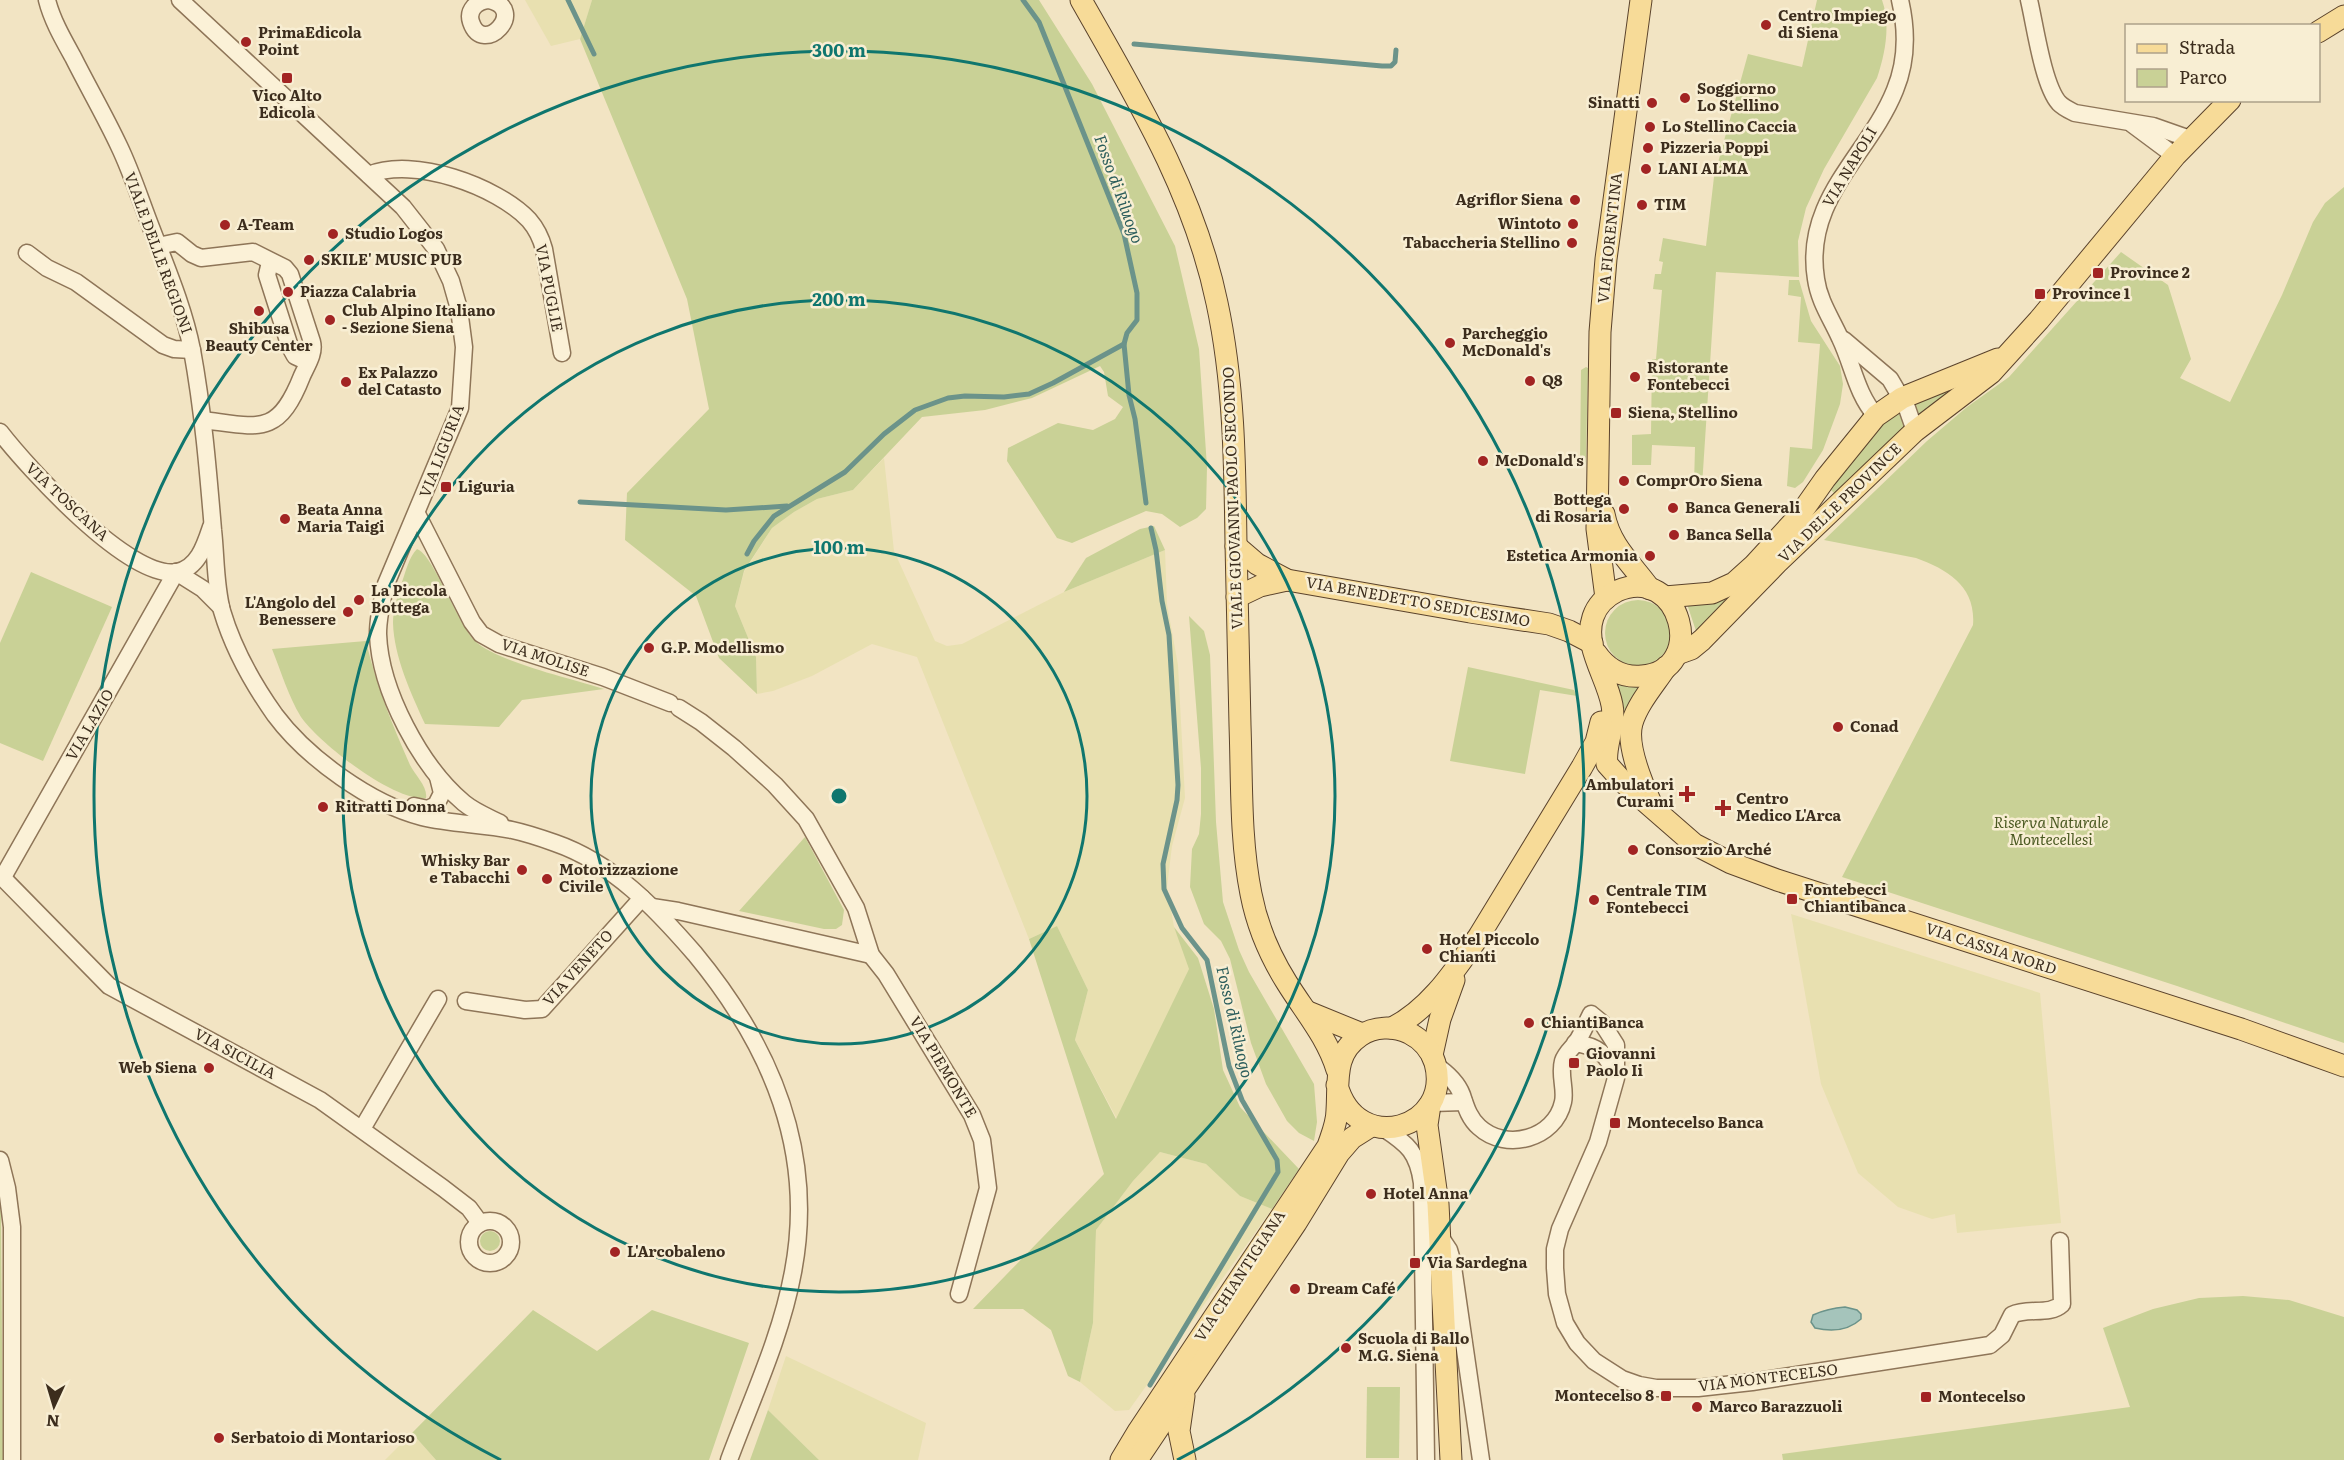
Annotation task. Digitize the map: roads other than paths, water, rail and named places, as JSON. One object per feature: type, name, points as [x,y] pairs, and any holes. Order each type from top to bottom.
[{"type":"main road","name":"VIALE GIOVANNI PAOLO SECONDO","points":[[1081,0],[1169,159],[1202,244],[1217,299],[1226,351],[1233,428],[1243,821],[1251,896],[1269,950],[1285,981],[1308,1012],[1329,1048],[1337,1078]]},
{"type":"main road","name":"VIA FIORENTINA","points":[[1610,767],[1606,757],[1612,732],[1613,711],[1590,630],[1600,604],[1597,536],[1600,332],[1604,281],[1641,0]]},
{"type":"main road","points":[[2320,31],[2344,16]]},
{"type":"main road","name":"VIA DELLE PROVINCE","points":[[1673,658],[1691,649],[1707,635],[1777,563],[1915,431],[1985,378],[2007,356],[2175,156],[2228,102]]},
{"type":"main road","name":"VIA DELLE PROVINCE","points":[[1657,593],[1712,593],[1727,588],[1741,578],[1803,512],[1844,455],[1876,416],[1902,398],[2007,356]]},
{"type":"main road","name":"VIA FIORENTINA","points":[[1599,477],[1609,532],[1617,547],[1657,593],[1671,603],[1679,619],[1681,638],[1673,658]]},
{"type":"main road","name":"VIA BENEDETTO SEDICESIMO","points":[[1236,546],[1257,564],[1287,580],[1549,624],[1569,631],[1594,648]]},
{"type":"main road","name":"VIA BENEDETTO SEDICESIMO","points":[[1237,597],[1260,586],[1287,580]]},
{"type":"main road","points":[[1600,604],[1631,587],[1657,593]]},
{"type":"main road","name":"VIA BENEDETTO SEDICESIMO","points":[[1549,624],[1567,621],[1600,604]]},
{"type":"main road","points":[[1594,648],[1609,668],[1628,676],[1646,676],[1673,658]]},
{"type":"main road","points":[[1392,1028],[1421,1009],[1462,960],[1510,887],[1570,788],[1610,767],[1622,753],[1630,736],[1635,716],[1673,658]]},
{"type":"main road","name":"VIA FIORENTINA","points":[[1570,788],[1598,735],[1602,708],[1601,674]]},
{"type":"main road","name":"VIA CASSIA NORD","points":[[1630,736],[1652,806]]},
{"type":"main road","name":"VIA CASSIA NORD","points":[[1610,767],[1672,827],[1694,844],[1741,867],[2241,1029],[2344,1065]]},
{"type":"main road","points":[[1451,1460],[1440,1237],[1427,1125],[1437,1082],[1434,1060],[1443,1008],[1462,960]]},
{"type":"main road","points":[[1308,1012],[1362,1034],[1376,1029],[1392,1028],[1415,1036],[1434,1060]]},
{"type":"main road","name":"VIA CHIANTIGIANA","points":[[1136,1459],[1139,1430],[1328,1146],[1336,1122],[1337,1078],[1346,1050],[1362,1034]]},
{"type":"main road","points":[[1337,1078],[1341,1098],[1348,1110],[1359,1119],[1377,1127]]},
{"type":"main road","name":"VIA CHIANTIGIANA","points":[[1136,1459],[1296,1223],[1339,1153],[1352,1138],[1377,1127],[1400,1127],[1415,1120],[1431,1104]]},
{"type":"main road","points":[[1185,1389],[1179,1423],[1185,1460]]},
{"type":"street","name":"VIALE DELLE REGIONI","points":[[46,0],[58,29],[119,145],[181,309],[192,351],[203,420],[221,608],[240,657],[278,718],[308,751],[382,802],[421,816],[515,830],[580,854],[620,879],[647,902],[714,979],[755,1040],[769,1066],[790,1134],[794,1158],[798,1219],[793,1272],[776,1336],[729,1460]]},
{"type":"street","name":"VIA LIGURIA","points":[[180,0],[414,219],[436,249],[451,281],[460,318],[464,356],[460,408],[386,584],[378,637],[386,676],[398,711],[438,777],[467,805],[515,830]]},
{"type":"street","name":"VIA NAPOLI","points":[[1876,416],[1860,393],[1839,335],[1822,301],[1815,278],[1815,257],[1821,216],[1831,193],[1885,110],[1896,89],[1904,50],[1904,19],[1900,0]]},
{"type":"street","points":[[2029,0],[2048,78],[2058,102],[2075,112],[2153,126],[2190,139]]},
{"type":"street","points":[[2129,122],[2175,156]]},
{"type":"street","name":"VIA PUGLIE","points":[[369,175],[380,170],[399,168],[446,176],[494,194],[528,219],[544,249],[561,352]]},
{"type":"street","points":[[158,246],[177,242],[192,254],[207,258],[253,252],[280,265],[290,274],[313,345],[291,400],[272,422],[250,426],[203,420]]},
{"type":"street","points":[[27,253],[47,268],[76,282],[162,345],[192,351]]},
{"type":"street","points":[[270,262],[267,275],[290,347],[295,356],[308,362]]},
{"type":"street","name":"VIA NAPOLI","points":[[1839,335],[1890,379],[1902,398],[1915,431]]},
{"type":"street","points":[[1890,379],[1933,385]]},
{"type":"street","name":"VIA TOSCANA","points":[[0,432],[55,494],[100,535],[139,562],[160,570],[177,572]]},
{"type":"street","name":"VIA MOLISE","points":[[417,514],[472,622],[486,637],[499,644],[603,677],[674,706]]},
{"type":"street","name":"VIALE DELLE REGIONI","points":[[213,523],[196,560],[177,572],[203,589],[221,608]]},
{"type":"street","name":"VIA LAZIO","points":[[2,876],[177,572]]},
{"type":"street","name":"VIA PIEMONTE","points":[[674,706],[711,728],[775,785],[806,819],[856,908],[871,954],[886,974],[965,1101],[982,1140],[988,1188],[959,1294]]},
{"type":"street","points":[[359,787],[394,801],[428,809],[434,808],[440,800],[441,789],[438,777]]},
{"type":"street","name":"VIA SICILIA","points":[[2,876],[109,986],[303,1090],[362,1129],[457,1198],[480,1223]]},
{"type":"street","points":[[647,902],[871,954]]},
{"type":"street","name":"VIA VENETO","points":[[466,1001],[525,1010],[542,1009],[647,902]]},
{"type":"street","points":[[362,1129],[438,999]]},
{"type":"street","name":"VIA MONTECELSO","points":[[1575,1043],[1591,1014],[1602,1023],[1616,1045],[1616,1078],[1601,1133],[1560,1229],[1555,1249],[1555,1278],[1563,1316],[1572,1336],[1594,1361],[1627,1382],[1656,1388],[1719,1386],[1990,1345],[2002,1335],[2012,1316],[2022,1312],[2055,1310],[2062,1304],[2060,1241]]},
{"type":"street","points":[[1434,1060],[1459,1088],[1474,1122],[1490,1136],[1503,1140],[1516,1140],[1539,1134],[1552,1124],[1562,1108],[1563,1062],[1575,1043],[1597,1049],[1606,1055],[1616,1078]]},
{"type":"street","points":[[1431,1104],[1464,1102]]},
{"type":"street","points":[[1377,1127],[1405,1143],[1415,1155],[1422,1183],[1426,1460]]},
{"type":"street","points":[[0,1160],[7,1188],[12,1227],[12,1460]]},
{"type":"street","points":[[1440,1237],[1449,1250],[1452,1260],[1481,1460]]},
{"type":"water","points":[[1845,1307],[1857,1310],[1861,1314],[1861,1319],[1851,1326],[1834,1330],[1815,1328],[1811,1322],[1813,1315],[1828,1309]]},
{"type":"waterway","points":[[568,0],[594,54]]},
{"type":"waterway","name":"Fosso di Riluogo","points":[[1023,0],[1039,22],[1124,234],[1137,293],[1137,320],[1127,333],[1124,344],[1129,395],[1135,419],[1146,503]]},
{"type":"waterway","points":[[1134,44],[1382,66],[1391,66],[1395,62],[1396,50]]},
{"type":"waterway","points":[[747,554],[754,541],[774,516],[845,472],[884,434],[915,410],[948,398],[1029,394],[1124,344]]},
{"type":"waterway","points":[[580,502],[726,510],[787,506]]},
{"type":"waterway","name":"Fosso di Riluogo","points":[[1150,1385],[1278,1172],[1277,1160],[1242,1100],[1229,1066],[1207,960],[1182,928],[1164,889],[1163,864],[1177,800],[1178,785],[1169,635],[1151,528]]},
{"type":"place","name":"Centro Impiego di Siena","points":[[1766,25]]},
{"type":"place","name":"PrimaEdicola Point","points":[[246,42]]},
{"type":"place","name":"Vico Alto Edicola","points":[[287,78]]},
{"type":"place","name":"Soggiorno Lo Stellino","points":[[1685,98]]},
{"type":"place","name":"Sinatti","points":[[1652,103]]},
{"type":"place","name":"Lo Stellino Caccia","points":[[1650,127]]},
{"type":"place","name":"Pizzeria Poppi","points":[[1648,148]]},
{"type":"place","name":"LANI ALMA","points":[[1646,169]]},
{"type":"place","name":"Agriflor Siena","points":[[1575,200]]},
{"type":"place","name":"TIM","points":[[1642,205]]},
{"type":"place","name":"Wintoto","points":[[1573,224]]},
{"type":"place","name":"A-Team","points":[[225,225]]},
{"type":"place","name":"Studio Logos","points":[[333,234]]},
{"type":"place","name":"Tabaccheria Stellino","points":[[1572,243]]},
{"type":"place","name":"SKILE' MUSIC PUB","points":[[309,260]]},
{"type":"place","name":"Province 2","points":[[2098,273]]},
{"type":"place","name":"Piazza Calabria","points":[[288,292]]},
{"type":"place","name":"Province 1","points":[[2040,294]]},
{"type":"place","name":"Shibusa Beauty Center","points":[[259,311]]},
{"type":"place","name":"Club Alpino Italiano - Sezione Siena","points":[[330,320]]},
{"type":"place","name":"Parcheggio McDonald's","points":[[1450,343]]},
{"type":"place","name":"Ristorante Fontebecci","points":[[1635,377]]},
{"type":"place","name":"Q8","points":[[1530,381]]},
{"type":"place","name":"Ex Palazzo del Catasto","points":[[346,382]]},
{"type":"place","name":"Siena, Stellino","points":[[1616,413]]},
{"type":"place","name":"McDonald's","points":[[1483,461]]},
{"type":"place","name":"ComprOro Siena","points":[[1624,481]]},
{"type":"place","name":"Liguria","points":[[446,487]]},
{"type":"place","name":"Banca Generali","points":[[1673,508]]},
{"type":"place","name":"Bottega di Rosaria","points":[[1624,509]]},
{"type":"place","name":"Beata Anna Maria Taigi","points":[[285,519]]},
{"type":"place","name":"Banca Sella","points":[[1674,535]]},
{"type":"place","name":"Estetica Armonia","points":[[1650,556]]},
{"type":"place","name":"La Piccola Bottega","points":[[359,600]]},
{"type":"place","name":"L'Angolo del Benessere","points":[[348,612]]},
{"type":"place","name":"G.P. Modellismo","points":[[649,648]]},
{"type":"place","name":"Conad","points":[[1838,727]]},
{"type":"place","name":"Ambulatori Curami","points":[[1687,794]]},
{"type":"place","name":"Ritratti Donna","points":[[323,807]]},
{"type":"place","name":"Centro Medico L'Arca","points":[[1723,808]]},
{"type":"place","name":"Consorzio Arché","points":[[1633,850]]},
{"type":"place","name":"Whisky Bar e Tabacchi","points":[[522,870]]},
{"type":"place","name":"Motorizzazione Civile","points":[[547,879]]},
{"type":"place","name":"Fontebecci Chiantibanca","points":[[1792,899]]},
{"type":"place","name":"Centrale TIM Fontebecci","points":[[1594,900]]},
{"type":"place","name":"Hotel Piccolo Chianti","points":[[1427,949]]},
{"type":"place","name":"ChiantiBanca","points":[[1529,1023]]},
{"type":"place","name":"Giovanni Paolo Ii","points":[[1574,1063]]},
{"type":"place","name":"Web Siena","points":[[209,1068]]},
{"type":"place","name":"Montecelso Banca","points":[[1615,1123]]},
{"type":"place","name":"Hotel Anna","points":[[1371,1194]]},
{"type":"place","name":"L'Arcobaleno","points":[[615,1252]]},
{"type":"place","name":"Via Sardegna","points":[[1415,1263]]},
{"type":"place","name":"Dream Café","points":[[1295,1289]]},
{"type":"place","name":"Scuola di Ballo M.G. Siena","points":[[1346,1348]]},
{"type":"place","name":"Montecelso 8","points":[[1666,1396]]},
{"type":"place","name":"Montecelso","points":[[1926,1397]]},
{"type":"place","name":"Marco Barazzuoli","points":[[1697,1407]]},
{"type":"place","name":"Serbatoio di Montarioso","points":[[219,1438]]},
{"type":"park label","name":"Riserva Naturale Montecellesi","points":[[2051,832]]}]
